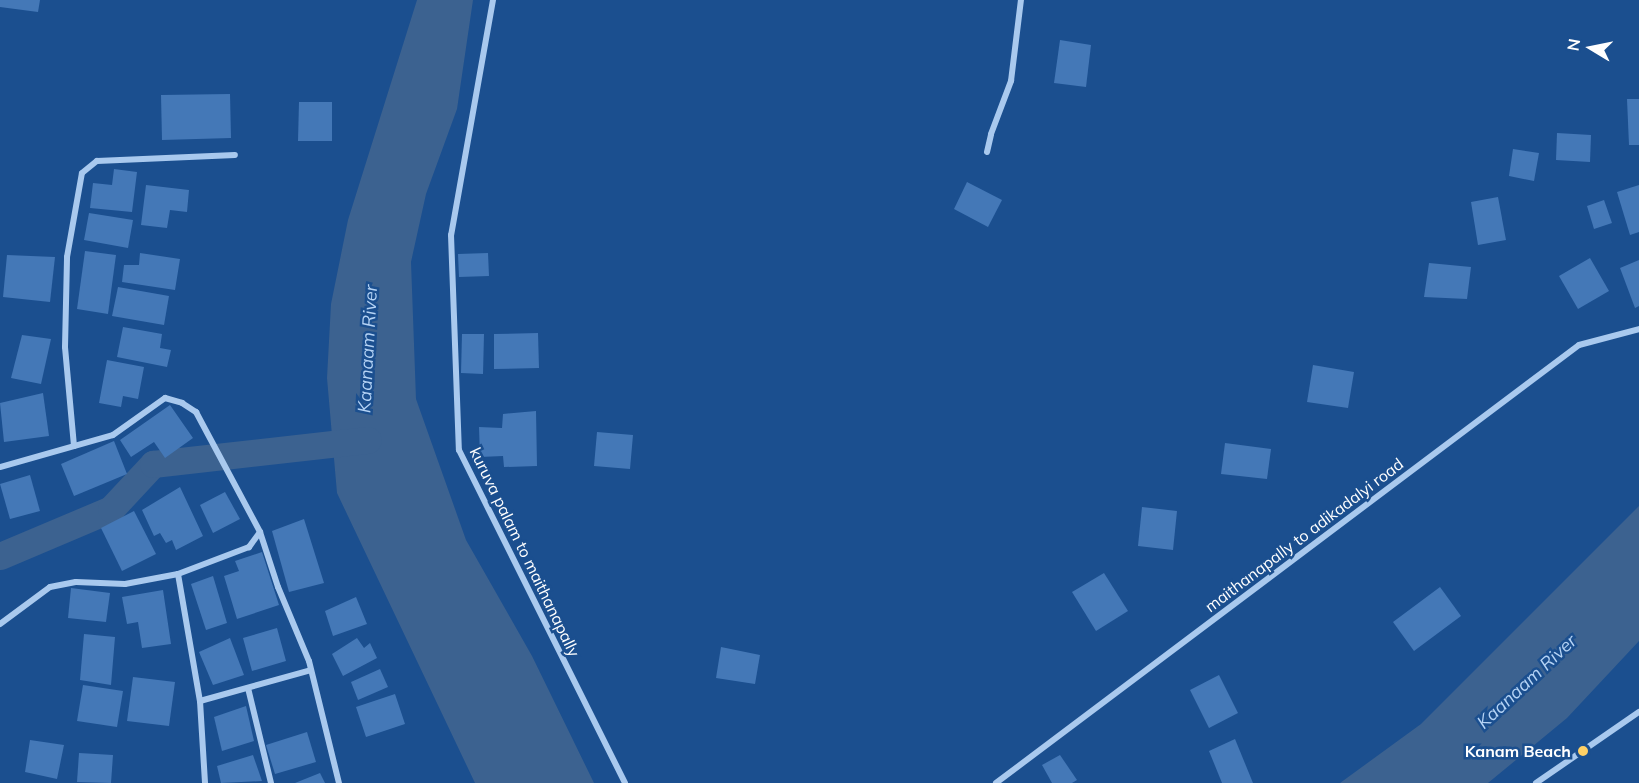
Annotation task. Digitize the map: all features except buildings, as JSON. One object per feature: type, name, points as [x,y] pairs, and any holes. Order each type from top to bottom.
[{"type":"street","name":"kuruva palam to maithanapally","points":[[494,0],[451,235],[459,450],[625,783]]},
{"type":"street","points":[[987,152],[991,134],[1011,81],[1021,0]]},
{"type":"street","points":[[74,446],[65,347],[68,257],[82,173],[97,161],[235,155]]},
{"type":"street","name":"maithanapally to adikadalyi road","points":[[996,783],[1579,345],[1639,329]]},
{"type":"street","points":[[0,467],[113,435],[165,398],[182,403],[196,412],[260,532],[278,587],[311,670],[339,783]]},
{"type":"street","points":[[0,624],[50,587],[76,582],[125,584],[178,574],[249,547],[260,532]]},
{"type":"street","points":[[178,574],[200,701],[205,783]]},
{"type":"street","points":[[200,701],[311,670]]},
{"type":"street","points":[[248,688],[271,783]]},
{"type":"street","points":[[1536,783],[1639,712]]},
{"type":"water","name":"Kaanaam River","points":[[417,0],[473,0],[457,109],[426,194],[411,262],[416,399],[466,540],[532,656],[594,783],[475,783],[337,493],[327,378],[331,304],[348,220]]},
{"type":"water","name":"Kaanaam River","points":[[1639,506],[1639,641],[1567,718],[1488,783],[1340,783],[1421,724]]},
{"type":"waterway","points":[[0,556],[111,509],[153,464],[368,440]]},
{"type":"place","name":"Kanam Beach","points":[[1583,751]]}]
